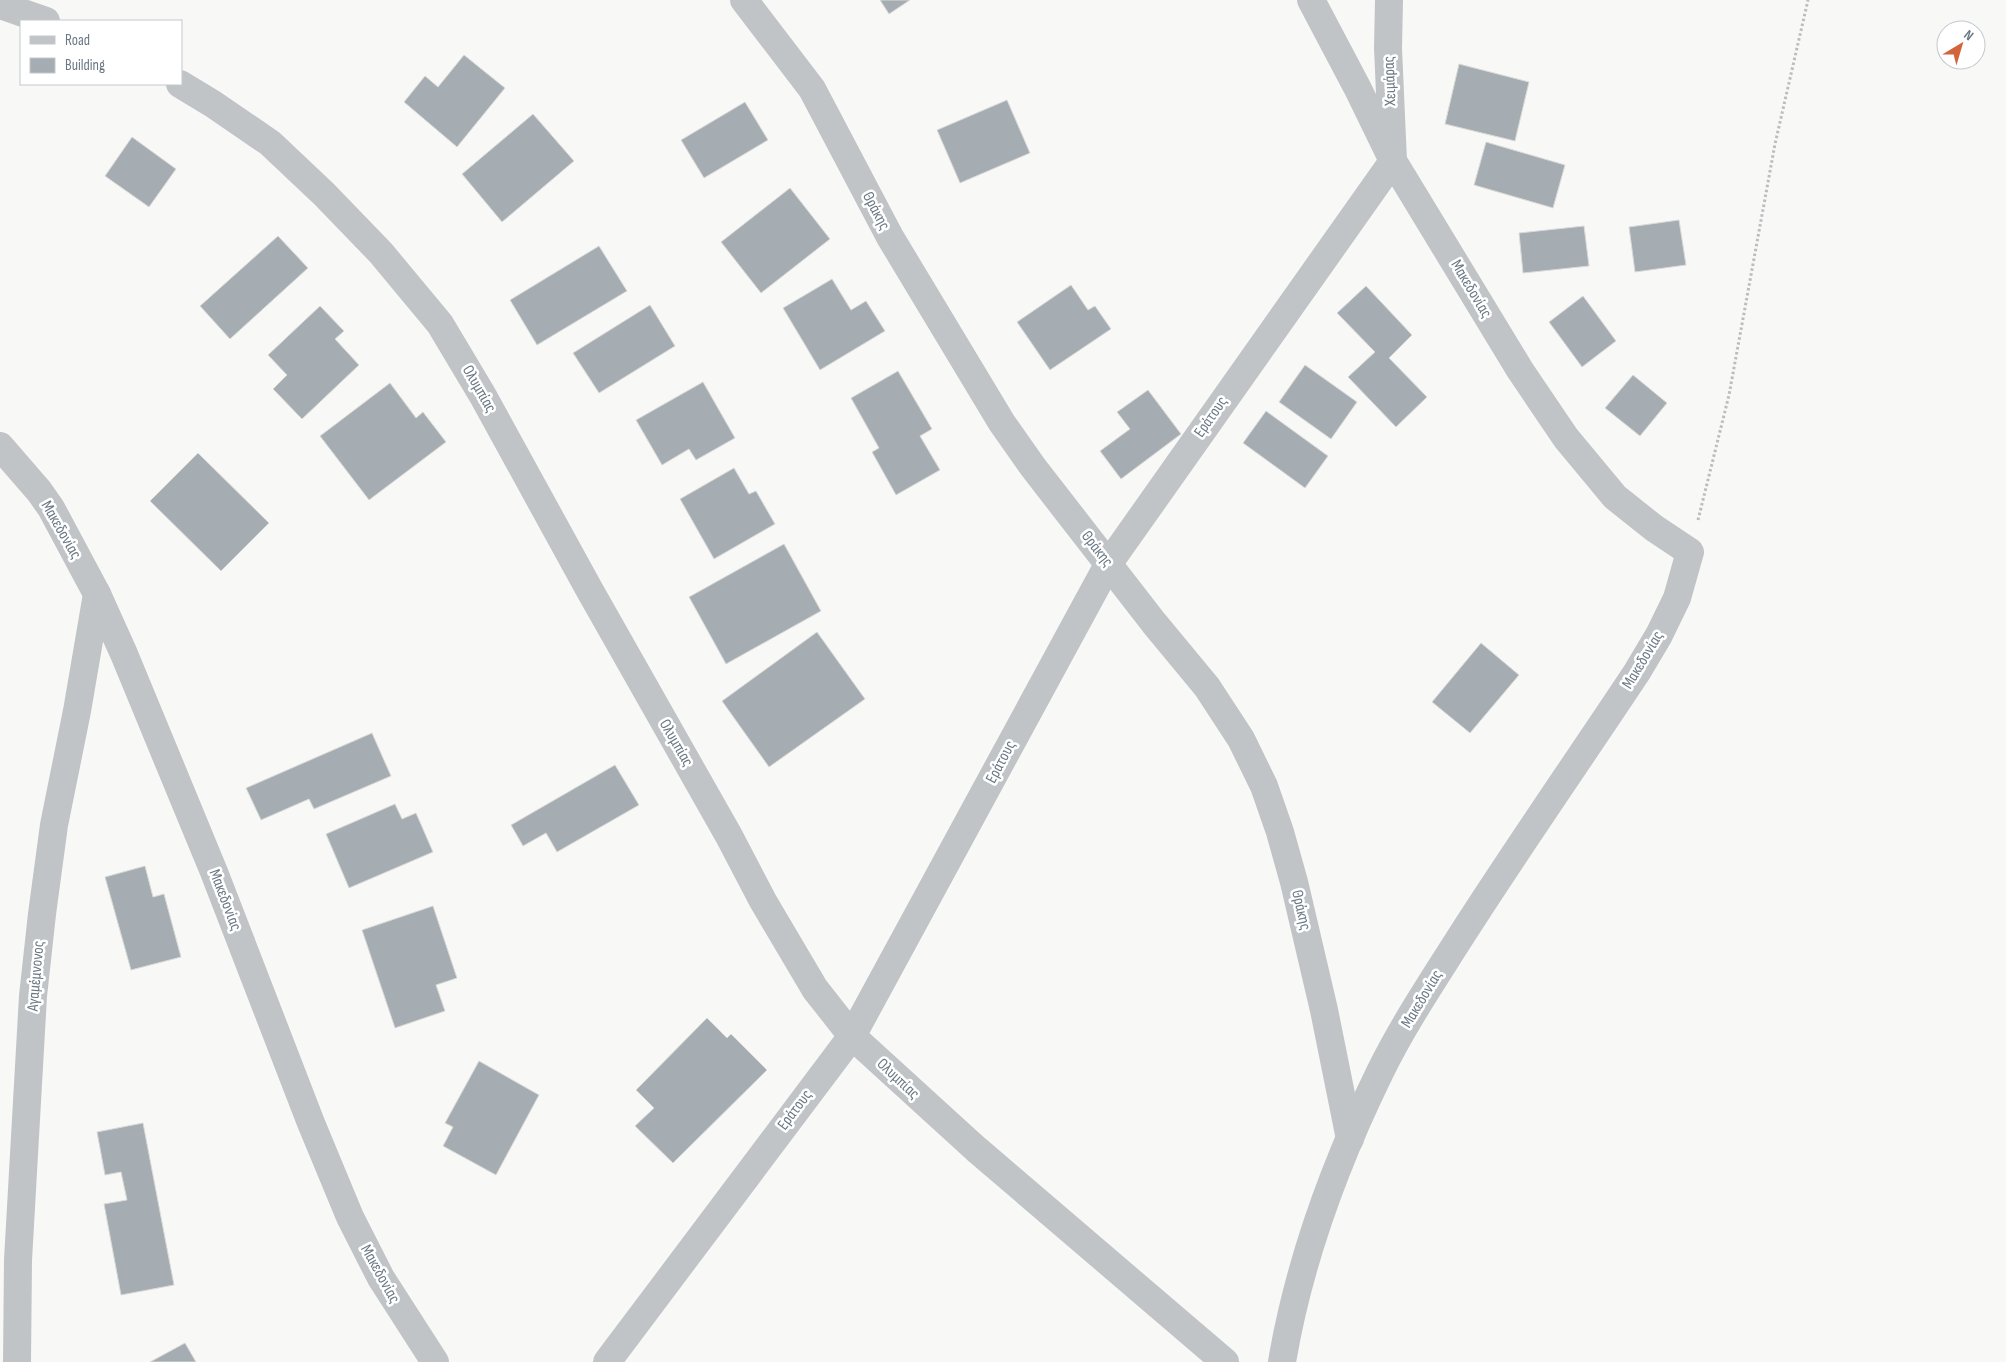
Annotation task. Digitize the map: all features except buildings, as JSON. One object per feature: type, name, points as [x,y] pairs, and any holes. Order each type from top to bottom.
[{"type":"street","name":"Θράκης","points":[[744,0],[812,89],[890,237],[1002,423],[1032,468],[1207,687],[1240,739],[1264,786],[1280,832],[1294,882],[1324,1010],[1350,1139]]},
{"type":"street","name":"Μακεδονίας","points":[[1282,1362],[1298,1288],[1316,1225],[1350,1139],[1380,1072],[1420,1000],[1487,895],[1588,747],[1655,642],[1676,598],[1690,552],[1654,528],[1615,497],[1566,438],[1520,370],[1393,161],[1311,0]]},
{"type":"street","name":"Χειμάρας","points":[[1389,0],[1388,48],[1393,161]]},
{"type":"street","points":[[0,4],[43,20]]},
{"type":"street","name":"Ολυμπίας","points":[[182,85],[270,143],[324,194],[381,253],[440,324],[484,396],[589,589],[729,836],[763,901],[815,989],[852,1036],[976,1149],[1225,1362]]},
{"type":"street","name":"Εράτους","points":[[607,1362],[852,1036],[1108,563],[1393,161]]},
{"type":"street","name":"Μακεδονίας","points":[[0,446],[39,491],[51,508],[96,594],[124,654],[214,872],[311,1123],[350,1217],[381,1278],[435,1362]]},
{"type":"street","name":"Αγαμέμνονος","points":[[17,1362],[18,1260],[33,996],[54,825],[77,711],[96,594]]},
{"type":"path","points":[[1690,552],[1729,395],[1775,144],[1808,0]]}]
